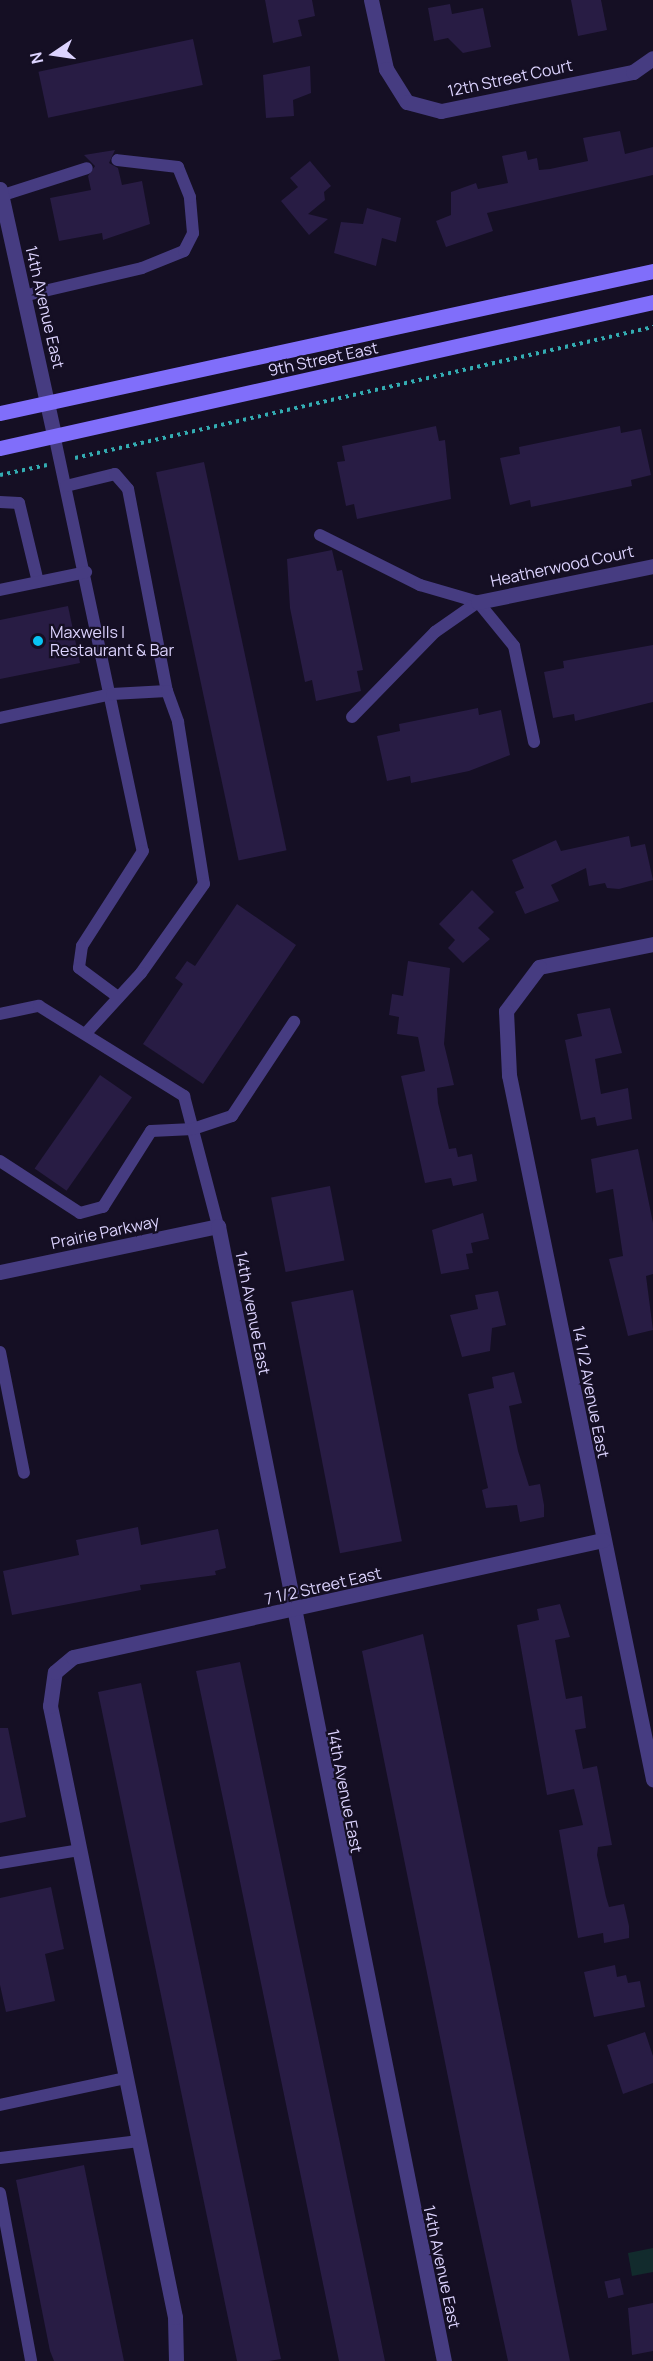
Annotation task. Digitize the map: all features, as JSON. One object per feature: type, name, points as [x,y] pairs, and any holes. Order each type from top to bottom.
[{"type":"main road","name":"9th Street East","points":[[0,413],[653,271]]},
{"type":"main road","name":"9th Street East","points":[[0,448],[54,434],[653,302]]},
{"type":"street","name":"12th Street Court","points":[[371,0],[386,69],[407,102],[441,111],[633,72],[653,58]]},
{"type":"street","name":"14th Avenue East","points":[[0,193],[54,434]]},
{"type":"street","name":"Heatherwood Court","points":[[478,602],[653,566]]},
{"type":"street","name":"14 1/2 Avenue East","points":[[653,944],[539,967],[506,1011],[509,1075],[653,1779]]},
{"type":"street","name":"14th Avenue East","points":[[218,1226],[292,1612],[444,2361]]},
{"type":"street","name":"Prairie Parkway","points":[[0,1272],[218,1226]]},
{"type":"street","name":"7 1/2 Street East","points":[[79,1850],[50,1706],[55,1672],[73,1657],[292,1612],[603,1540]]},
{"type":"street","points":[[79,1850],[175,2317],[176,2361]]},
{"type":"lane","points":[[23,296],[142,268],[184,251],[192,221],[190,197],[178,167],[117,160]]},
{"type":"lane","points":[[0,193],[87,168]]},
{"type":"lane","points":[[54,434],[86,572],[143,850],[82,946],[79,968],[118,997]]},
{"type":"lane","points":[[66,486],[114,474],[128,489],[167,691],[198,820],[204,884],[118,997],[86,1033]]},
{"type":"lane","points":[[0,502],[19,502],[38,582]]},
{"type":"lane","points":[[320,535],[420,585],[478,602],[514,646],[534,742]]},
{"type":"lane","points":[[0,590],[86,572]]},
{"type":"lane","points":[[352,717],[435,632],[478,602]]},
{"type":"lane","points":[[0,718],[112,694],[167,691]]},
{"type":"lane","points":[[0,1014],[39,1006],[86,1033],[184,1096],[218,1226]]},
{"type":"lane","points":[[0,1161],[80,1213],[103,1207],[151,1131],[193,1129],[232,1116],[294,1022]]},
{"type":"lane","points":[[0,1352],[24,1473]]},
{"type":"lane","points":[[0,1863],[79,1850]]},
{"type":"lane","points":[[0,2105],[126,2078]]},
{"type":"lane","points":[[0,2158],[139,2141]]},
{"type":"lane","points":[[0,2193],[32,2361]]},
{"type":"path","points":[[0,475],[222,420],[653,327]]},
{"type":"green space","points":[[653,2248],[653,2272],[632,2276],[628,2253]]},
{"type":"building","points":[[265,0],[312,0],[315,16],[298,20],[302,36],[273,43]]},
{"type":"building","points":[[571,0],[601,0],[607,30],[578,36]]},
{"type":"building","points":[[450,4],[452,14],[483,8],[491,47],[463,53],[448,38],[434,41],[428,8]]},
{"type":"building","points":[[193,39],[203,85],[48,118],[38,72]]},
{"type":"building","points":[[310,66],[311,93],[293,100],[294,116],[266,118],[263,75]]},
{"type":"building","points":[[620,131],[625,154],[653,147],[653,175],[487,213],[493,231],[446,247],[436,221],[451,215],[451,192],[476,183],[478,189],[508,183],[502,156],[526,151],[528,160],[537,158],[539,170],[588,161],[583,138]]},
{"type":"building","points":[[115,150],[109,163],[118,168],[122,185],[142,181],[150,224],[103,240],[102,233],[59,241],[50,198],[91,190],[88,176],[95,166],[84,155]]},
{"type":"building","points":[[310,161],[331,186],[324,192],[325,200],[308,214],[328,219],[309,235],[281,201],[298,187],[290,178]]},
{"type":"building","points":[[367,208],[401,218],[396,242],[382,238],[376,266],[334,253],[341,222],[363,224]]},
{"type":"building","points":[[436,426],[439,441],[445,440],[451,499],[357,519],[354,504],[346,506],[337,462],[345,461],[342,446]]},
{"type":"building","points":[[620,426],[621,433],[641,429],[651,475],[631,480],[632,486],[531,507],[530,500],[510,505],[500,458],[520,454],[519,447]]},
{"type":"building","points":[[204,462],[287,850],[239,861],[156,472]]},
{"type":"building","points":[[332,550],[337,571],[342,570],[363,670],[357,671],[361,691],[316,701],[312,680],[305,682],[290,608],[287,559]]},
{"type":"building","name":"Maxwells | Restaurant & Bar","points":[[68,606],[80,663],[0,679],[0,620]]},
{"type":"building","points":[[653,645],[653,702],[575,721],[574,714],[553,718],[544,672],[564,668],[563,661]]},
{"type":"building","points":[[478,708],[479,715],[501,710],[510,755],[469,771],[411,783],[410,776],[387,781],[377,736],[400,731],[399,724]]},
{"type":"building","points":[[629,836],[631,847],[645,844],[653,880],[619,889],[607,888],[605,883],[589,886],[586,868],[551,885],[559,901],[525,914],[515,892],[524,888],[512,860],[556,840],[561,851]]},
{"type":"building","points":[[472,890],[494,912],[478,928],[490,939],[463,963],[448,948],[455,940],[439,924]]},
{"type":"building","points":[[237,904],[296,945],[203,1084],[143,1044],[183,984],[175,978],[187,961],[195,966]]},
{"type":"building","points":[[408,961],[450,968],[444,1044],[454,1085],[437,1088],[438,1103],[449,1149],[456,1148],[458,1157],[472,1154],[477,1181],[453,1186],[451,1178],[425,1183],[401,1076],[425,1071],[418,1037],[397,1034],[399,1017],[389,1015],[392,994],[403,996]]},
{"type":"building","points":[[610,1008],[622,1053],[595,1059],[601,1094],[628,1088],[632,1119],[597,1126],[595,1117],[581,1120],[565,1040],[582,1036],[577,1014]]},
{"type":"building","points":[[100,1075],[132,1097],[67,1191],[35,1168]]},
{"type":"building","points":[[638,1149],[653,1223],[653,1274],[646,1276],[653,1330],[628,1336],[609,1259],[623,1256],[613,1189],[596,1193],[591,1159]]},
{"type":"building","points":[[330,1186],[345,1261],[286,1272],[271,1197]]},
{"type":"building","points":[[483,1213],[489,1239],[471,1243],[473,1253],[466,1254],[469,1269],[441,1274],[432,1230]]},
{"type":"building","points":[[353,1290],[402,1541],[340,1553],[291,1302]]},
{"type":"building","points":[[498,1291],[506,1325],[492,1328],[490,1351],[462,1357],[450,1315],[478,1309],[475,1295]]},
{"type":"building","points":[[514,1372],[522,1403],[509,1406],[518,1451],[529,1486],[540,1484],[544,1505],[544,1517],[520,1522],[517,1505],[486,1508],[482,1490],[488,1488],[468,1394],[494,1388],[492,1377]]},
{"type":"building","points":[[138,1527],[141,1545],[218,1529],[226,1568],[215,1571],[216,1575],[140,1585],[141,1590],[12,1615],[3,1571],[79,1555],[76,1540]]},
{"type":"building","points":[[560,1604],[570,1637],[555,1640],[566,1699],[582,1696],[586,1728],[575,1730],[583,1769],[597,1766],[612,1845],[598,1847],[597,1855],[606,1897],[609,1907],[624,1904],[629,1926],[629,1938],[604,1943],[603,1933],[578,1938],[559,1830],[583,1825],[574,1789],[547,1795],[517,1625],[539,1620],[537,1609]]},
{"type":"building","points":[[423,1634],[570,2361],[508,2361],[468,2176],[362,1651]]},
{"type":"building","points":[[240,1662],[385,2361],[339,2361],[196,1671]]},
{"type":"building","points":[[141,1683],[281,2359],[237,2361],[98,1692]]},
{"type":"building","points":[[0,1728],[8,1728],[26,1817],[0,1823]]},
{"type":"building","points":[[51,1887],[64,1949],[45,1954],[55,2001],[6,2012],[0,1985],[0,1898]]},
{"type":"building","points":[[615,1965],[617,1977],[626,1975],[628,1983],[640,1981],[645,2007],[594,2017],[584,1972]]},
{"type":"building","points":[[645,2032],[653,2056],[653,2083],[623,2094],[607,2045]]},
{"type":"building","points":[[84,2165],[124,2361],[54,2361],[50,2351],[16,2180]]},
{"type":"building","points":[[620,2278],[624,2295],[608,2298],[604,2282]]},
{"type":"building","points":[[653,2303],[653,2351],[632,2355],[628,2308]]},
{"type":"place","name":"Maxwells | Restaurant & Bar","points":[[38,641]]}]
